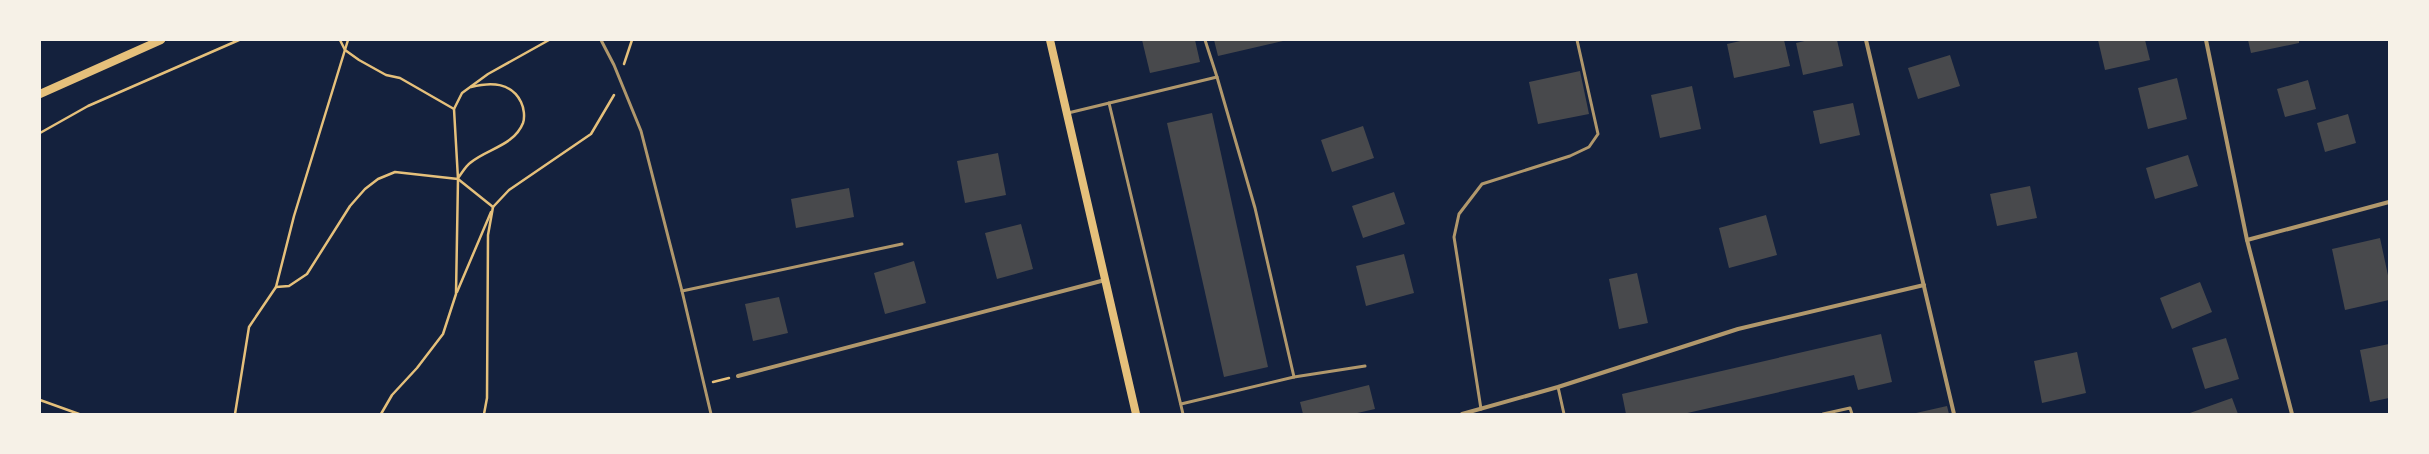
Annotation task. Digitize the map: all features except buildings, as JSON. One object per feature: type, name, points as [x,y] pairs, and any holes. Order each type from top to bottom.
[{"type":"main road","points":[[40,94],[161,40]]},
{"type":"main road","points":[[1050,40],[1136,414]]},
{"type":"street","points":[[1866,40],[1954,414]]},
{"type":"street","points":[[2206,40],[2246,240],[2292,414]]},
{"type":"street","points":[[2246,240],[2389,202]]},
{"type":"street","points":[[738,376],[1106,279]]},
{"type":"street","points":[[1462,414],[1558,386],[1738,329],[1924,285]]},
{"type":"lane","points":[[601,40],[614,65],[642,131],[711,414]]},
{"type":"lane","points":[[1206,40],[1254,208],[1294,377]]},
{"type":"lane","points":[[1481,409],[1454,237],[1459,214],[1482,184],[1570,156],[1589,147],[1598,134],[1577,40]]},
{"type":"lane","points":[[1066,113],[1217,78]]},
{"type":"lane","points":[[1109,104],[1183,414]]},
{"type":"lane","points":[[682,292],[902,244]]},
{"type":"lane","points":[[1181,404],[1294,377],[1365,366]]},
{"type":"lane","points":[[1558,386],[1564,414]]},
{"type":"lane","points":[[1823,414],[1850,408],[1852,414]]},
{"type":"path","points":[[40,133],[88,106],[239,40]]},
{"type":"path","points":[[340,40],[345,50],[386,75],[400,78],[454,109]]},
{"type":"path","points":[[235,414],[249,327],[276,287],[294,216],[348,40]]},
{"type":"path","points":[[456,294],[458,179],[454,109],[462,93],[488,74],[549,40]]},
{"type":"path","points":[[458,179],[469,164],[482,155],[501,146],[523,123],[524,108],[517,93],[503,85],[488,83],[469,88]]},
{"type":"path","points":[[381,414],[392,395],[443,334],[456,294],[493,207],[509,190],[592,134],[613,99]]},
{"type":"path","points":[[276,287],[289,286],[307,274],[350,206],[378,179],[394,172],[458,179],[493,207]]},
{"type":"path","points":[[484,414],[487,398],[488,236],[493,207]]},
{"type":"path","points":[[704,384],[738,376]]},
{"type":"path","points":[[40,400],[79,414]]}]
